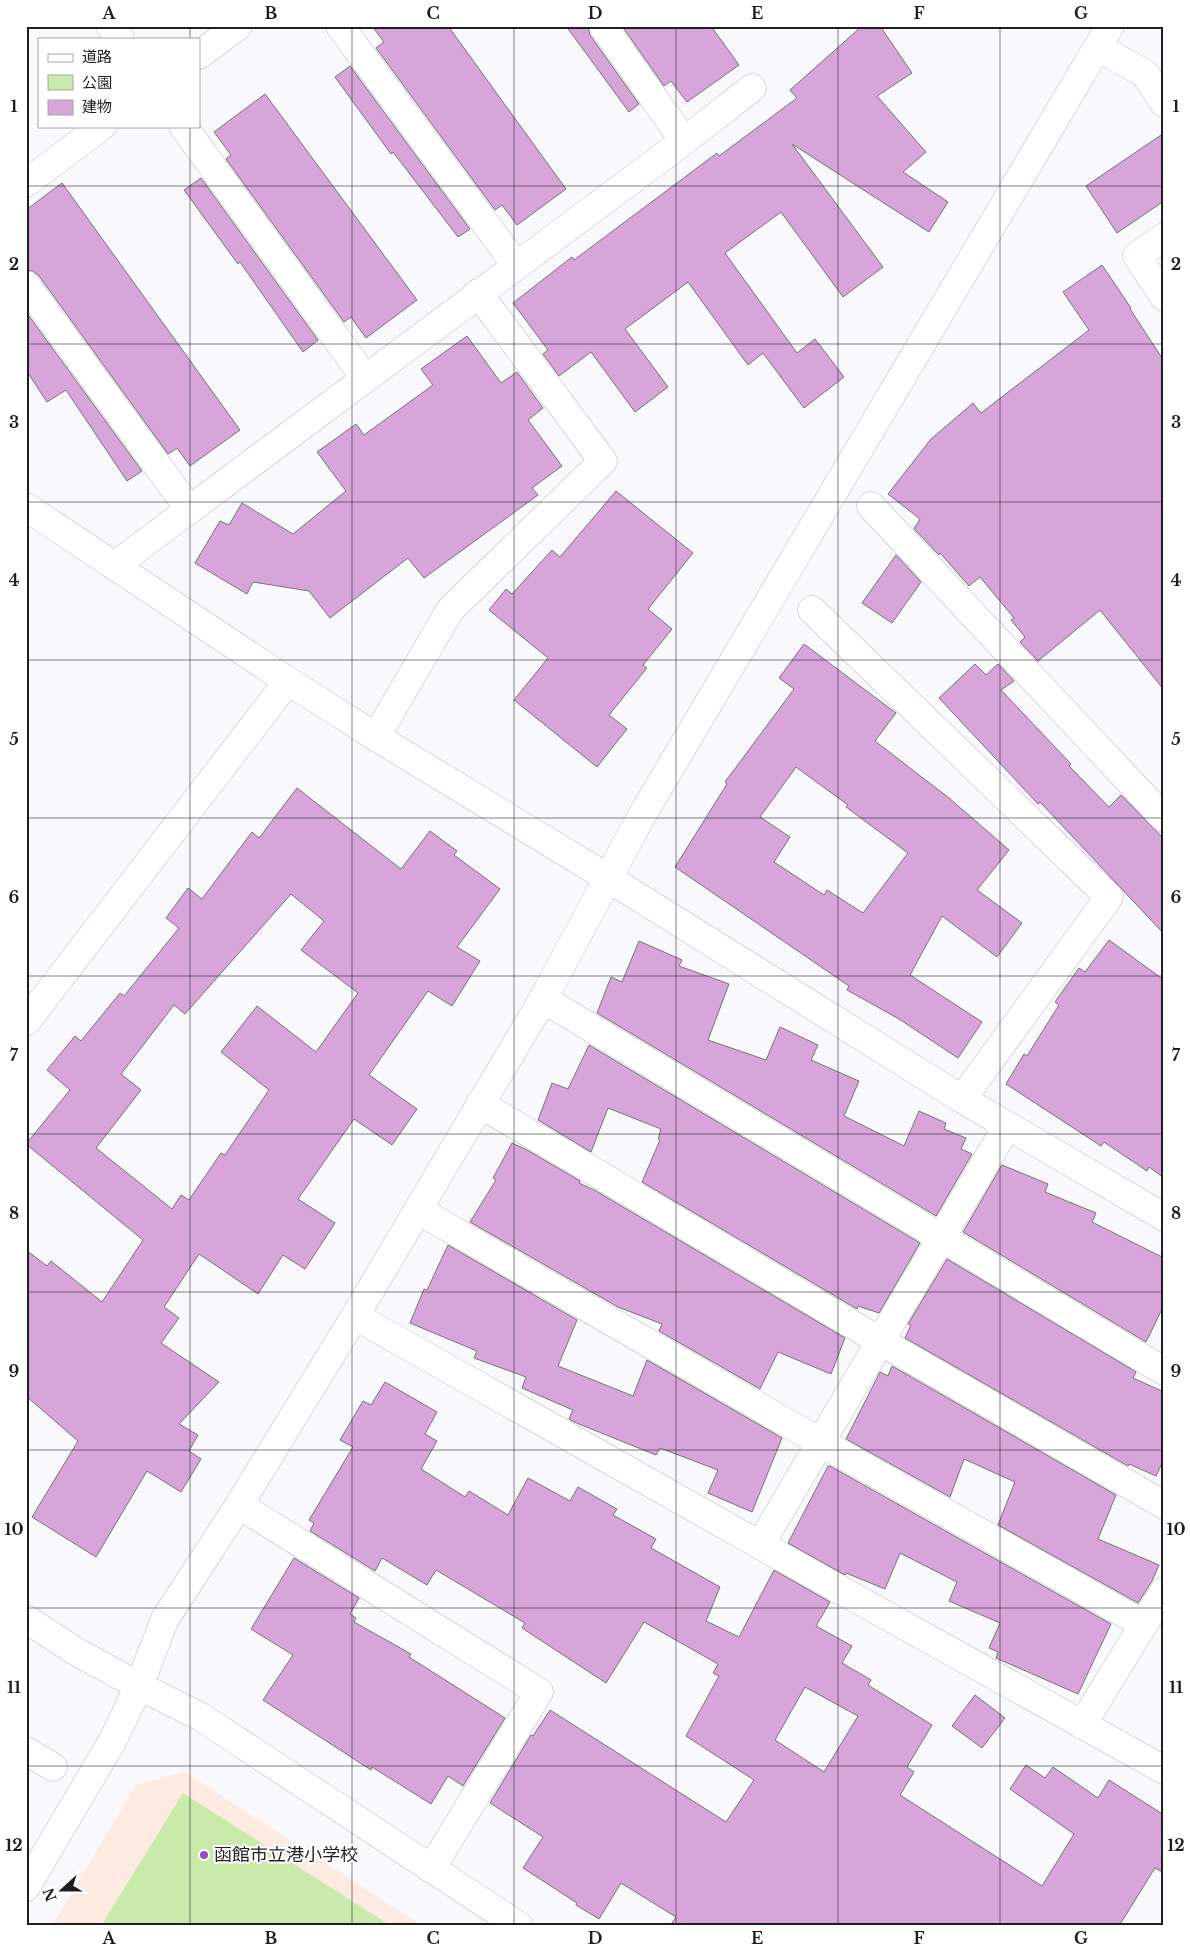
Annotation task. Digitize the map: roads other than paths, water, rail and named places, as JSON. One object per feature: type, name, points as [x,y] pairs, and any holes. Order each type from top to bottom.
[{"type":"street","points":[[110,26],[119,38]]},
{"type":"street","points":[[200,54],[238,26]]},
{"type":"street","points":[[340,26],[516,264]]},
{"type":"street","points":[[603,26],[684,141]]},
{"type":"street","points":[[26,1887],[113,1740],[139,1686],[165,1619],[239,1505],[418,1210],[543,999],[652,799],[1104,37],[1145,74],[1164,102]]},
{"type":"street","points":[[114,566],[516,264],[684,141],[752,88]]},
{"type":"street","points":[[26,183],[99,128]]},
{"type":"street","points":[[185,128],[365,378]]},
{"type":"street","points":[[1164,237],[1137,256],[1164,297]]},
{"type":"street","points":[[26,286],[190,509]]},
{"type":"street","points":[[376,736],[450,610],[603,462],[478,293]]},
{"type":"street","points":[[871,506],[1164,818]]},
{"type":"street","points":[[26,507],[288,681],[376,736],[962,1099],[1164,1217]]},
{"type":"street","points":[[812,610],[1109,897],[962,1099]]},
{"type":"street","points":[[26,1022],[288,681]]},
{"type":"street","points":[[543,999],[1164,1371]]},
{"type":"street","points":[[480,1104],[880,1341],[1164,1505]]},
{"type":"street","points":[[760,1545],[1007,1126]]},
{"type":"street","points":[[418,1210],[820,1442],[1143,1624]]},
{"type":"street","points":[[355,1316],[1164,1770]]},
{"type":"street","points":[[239,1505],[539,1692],[431,1869]]},
{"type":"street","points":[[1082,1725],[1164,1591]]},
{"type":"street","points":[[26,1619],[77,1652],[201,1717],[519,1926]]},
{"type":"street","points":[[26,1752],[53,1767]]},
{"type":"place","name":"函館市立港小学校","points":[[204,1855]]}]
